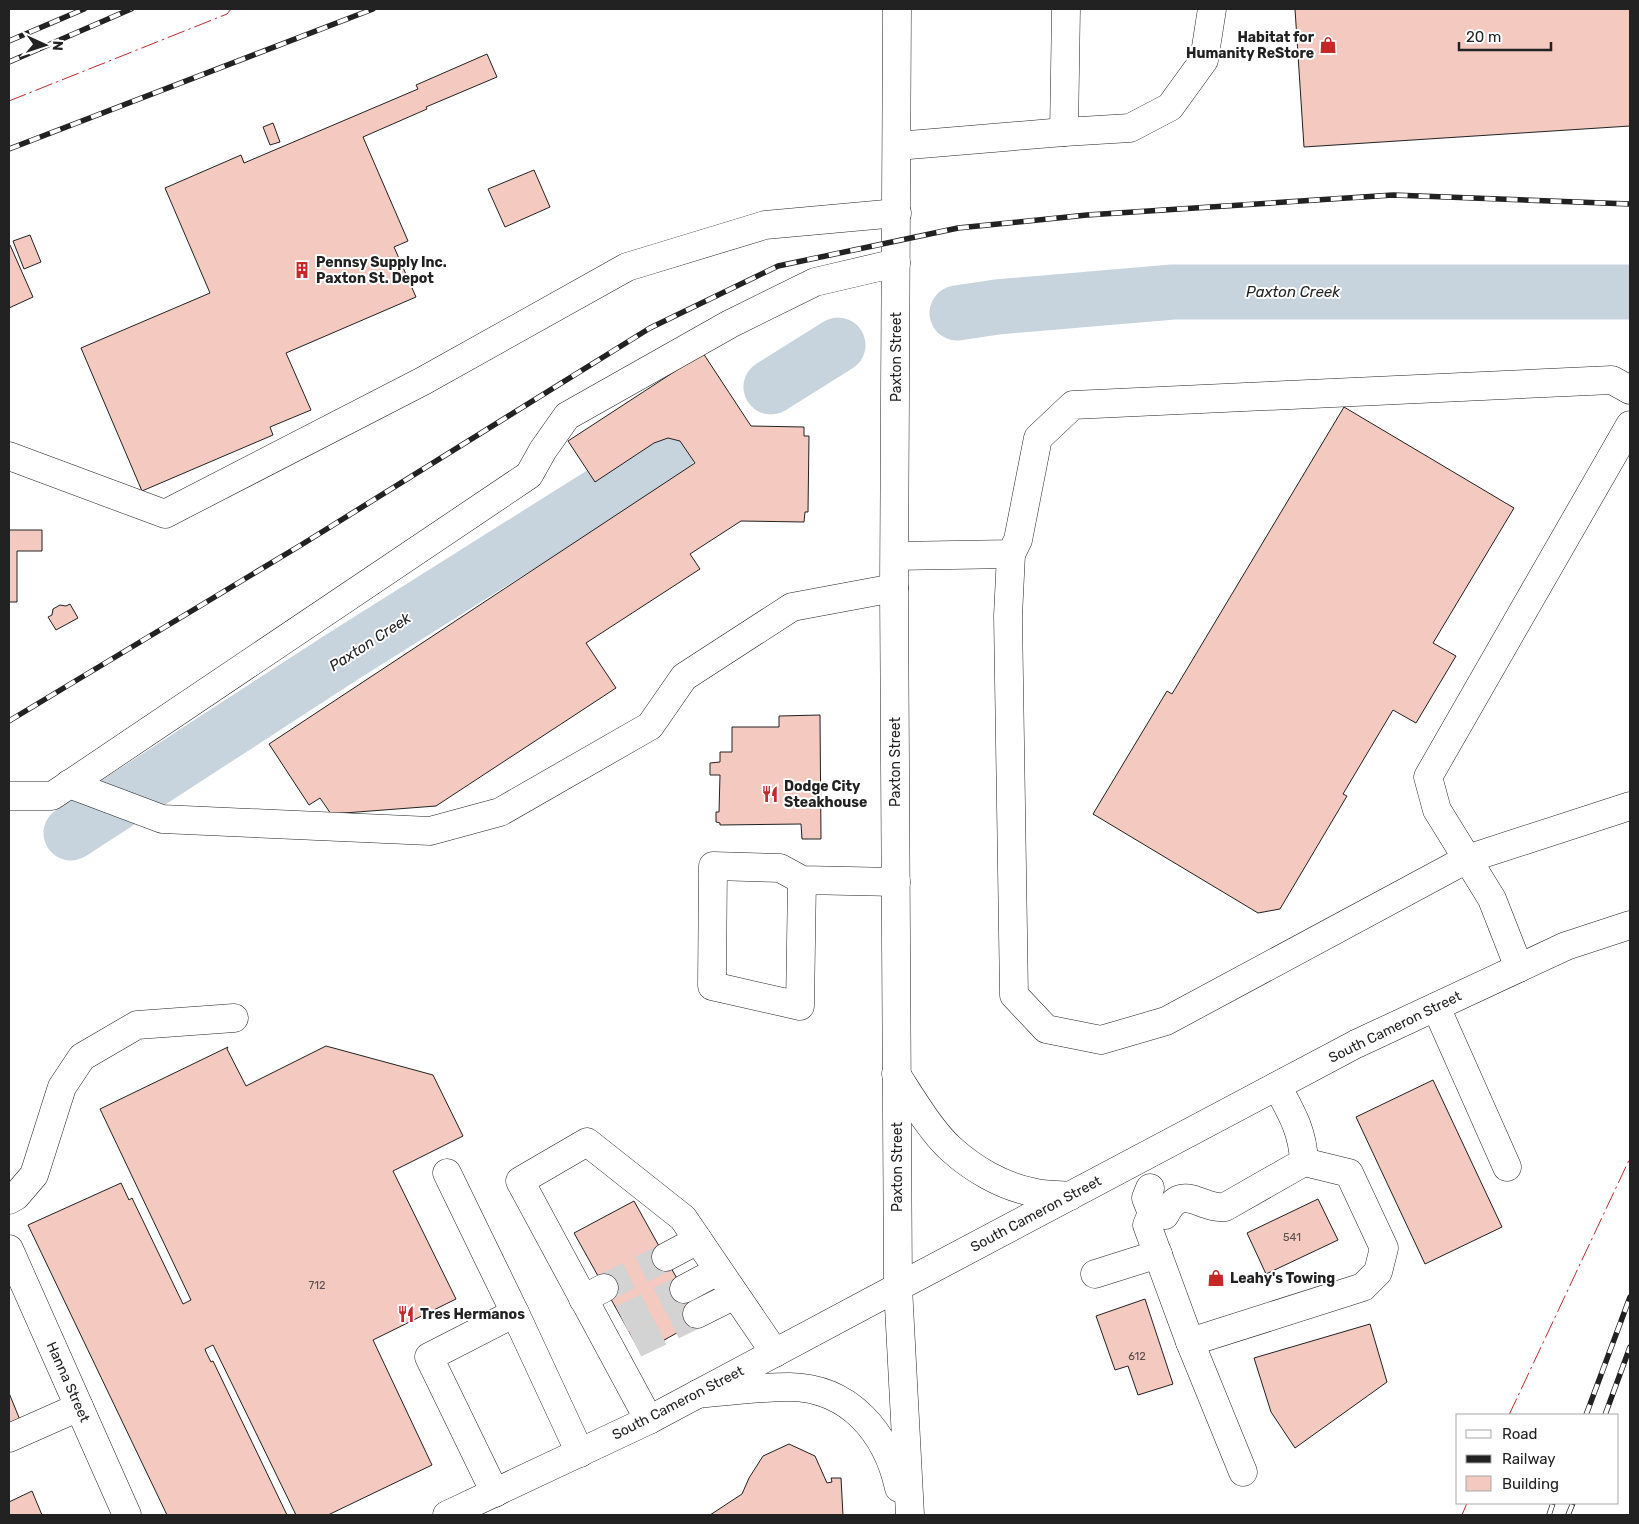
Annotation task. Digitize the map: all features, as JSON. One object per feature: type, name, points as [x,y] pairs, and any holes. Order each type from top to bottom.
[{"type":"main road","name":"Paxton Street","points":[[897,9],[894,588],[896,1074],[898,1288],[910,1515]]},
{"type":"main road","points":[[1064,132],[1066,9]]},
{"type":"main road","points":[[897,146],[1130,128],[1170,107],[1204,60],[1212,9]]},
{"type":"main road","points":[[9,456],[164,514],[423,381],[627,266],[766,225],[897,213]]},
{"type":"main road","points":[[9,796],[52,796],[529,475],[542,450],[567,416],[730,324],[815,282],[896,263]]},
{"type":"main road","points":[[1630,390],[1612,380],[1073,405],[1038,438],[1018,540],[1011,554],[1008,616],[1014,995],[1046,1029],[1101,1040],[1166,1021],[1467,859],[1630,806]]},
{"type":"main road","points":[[1519,968],[1492,899],[1437,810],[1428,777],[1618,467],[1630,425]]},
{"type":"main road","points":[[895,556],[1011,554]]},
{"type":"main road","points":[[69,784],[162,819],[430,831],[500,812],[650,726],[684,678],[792,607],[894,588]]},
{"type":"main road","points":[[802,880],[800,1006],[712,986],[713,866],[780,868],[802,880],[896,882]]},
{"type":"main road","name":"South Cameron Street","points":[[447,1515],[649,1420],[1356,1044],[1566,946],[1630,925]]},
{"type":"main road","points":[[1436,1007],[1508,1167]]},
{"type":"main road","points":[[9,1200],[16,1196],[34,1175],[62,1087],[82,1057],[137,1025],[234,1018]]},
{"type":"main road","points":[[896,1074],[923,1115],[949,1148],[975,1168],[1004,1184],[1032,1192],[1070,1196]]},
{"type":"main road","points":[[1277,1086],[1297,1123],[1304,1151],[1304,1162]]},
{"type":"main road","points":[[649,1420],[626,1350],[594,1294],[520,1181],[587,1142],[683,1218],[775,1353]]},
{"type":"main road","points":[[1135,1161],[1157,1202]]},
{"type":"main road","points":[[1157,1202],[1187,1198],[1216,1208],[1225,1207],[1304,1162],[1349,1172],[1384,1248],[1378,1272],[1364,1287],[1190,1342]]},
{"type":"main road","points":[[446,1173],[515,1313],[580,1453]]},
{"type":"main road","points":[[1157,1202],[1147,1225],[1190,1342],[1243,1472]]},
{"type":"main road","points":[[666,1257],[698,1240]]},
{"type":"main road","name":"Hanna Street","points":[[9,1248],[126,1515]]},
{"type":"main road","points":[[1095,1274],[1158,1254]]},
{"type":"main road","points":[[684,1289],[718,1271]]},
{"type":"main road","points":[[697,1314],[735,1295]]},
{"type":"main road","points":[[495,1493],[429,1357],[515,1313]]},
{"type":"main road","points":[[698,1394],[791,1387],[828,1395],[849,1406],[865,1418],[877,1434],[897,1478],[905,1515]]},
{"type":"main road","points":[[9,1438],[79,1407]]},
{"type":"building","points":[[1295,9],[1630,9],[1630,126],[1304,147]]},
{"type":"building","name":"Pennsy Supply Inc. Paxton St. Depot","points":[[487,54],[497,77],[426,107],[427,109],[363,137],[408,241],[394,247],[416,297],[286,353],[311,410],[270,427],[273,435],[142,491],[81,348],[210,293],[165,188],[241,155],[244,163],[418,89],[416,85]]},
{"type":"building","points":[[273,123],[280,142],[270,145],[263,127]]},
{"type":"building","points":[[534,170],[550,207],[505,227],[488,189]]},
{"type":"building","points":[[30,235],[41,262],[24,269],[13,241]]},
{"type":"building","points":[[9,245],[33,297],[9,308]]},
{"type":"building","points":[[703,353],[751,426],[804,427],[804,436],[809,436],[808,512],[805,512],[804,522],[741,521],[690,554],[700,569],[586,643],[616,688],[436,806],[331,814],[320,798],[309,805],[269,744],[695,463],[680,441],[668,438],[654,443],[595,482],[568,441]]},
{"type":"building","points":[[1344,407],[1514,508],[1433,643],[1456,656],[1416,723],[1393,710],[1343,794],[1347,796],[1280,909],[1258,913],[1093,814],[1167,691],[1172,694]]},
{"type":"building","points":[[9,530],[42,530],[42,551],[17,551],[17,602],[9,602]]},
{"type":"building","points":[[70,604],[78,618],[56,630],[48,617],[52,615],[53,609],[60,605],[66,606]]},
{"type":"building","name":"Dodge City Steakhouse","points":[[820,715],[821,839],[802,839],[801,824],[720,825],[720,823],[716,822],[716,812],[719,812],[720,775],[710,775],[710,763],[720,762],[720,752],[732,752],[732,727],[779,727],[779,716]]},
{"type":"building","points":[[326,1046],[433,1075],[463,1136],[393,1171],[456,1299],[373,1340],[432,1465],[328,1515],[296,1515],[213,1345],[205,1349],[206,1352],[211,1362],[213,1361],[287,1515],[167,1515],[28,1225],[121,1183],[129,1200],[132,1198],[183,1304],[191,1300],[100,1109],[228,1047],[227,1049],[246,1086]]},
{"type":"building","points":[[1433,1080],[1502,1227],[1425,1264],[1356,1117]]},
{"type":"building","points":[[1318,1199],[1338,1240],[1266,1274],[1247,1233]]},
{"type":"building","points":[[634,1201],[700,1320],[641,1353],[574,1233]]},
{"type":"building","points":[[1145,1299],[1173,1384],[1138,1395],[1128,1366],[1115,1370],[1096,1316]]},
{"type":"building","points":[[1370,1324],[1387,1382],[1295,1448],[1271,1412],[1254,1358]]},
{"type":"building","points":[[9,1393],[20,1420],[9,1425]]},
{"type":"building","points":[[789,1444],[815,1456],[827,1483],[832,1482],[831,1478],[841,1478],[843,1515],[710,1515],[742,1494],[749,1478],[763,1456]]},
{"type":"building","points":[[32,1491],[42,1515],[9,1515],[9,1502]]},
{"type":"waterway","name":"Paxton Creek","points":[[957,313],[997,307],[1173,292],[1630,292]]},
{"type":"waterway","name":"Paxton Creek","points":[[771,387],[838,345]]},
{"type":"waterway","name":"Paxton Creek","points":[[71,833],[342,657],[668,452]]},
{"type":"tunnel","points":[[604,1288],[666,1257]]},
{"type":"tunnel","points":[[622,1319],[684,1289]]},
{"type":"tunnel","points":[[635,1344],[697,1314]]},
{"type":"railway","points":[[9,41],[84,9]]},
{"type":"railway","points":[[9,62],[131,9]]},
{"type":"railway","points":[[9,149],[373,9]]},
{"type":"railway","points":[[9,721],[301,545],[650,328],[778,266],[958,228],[1087,215],[1393,195],[1630,204]]},
{"type":"railway","points":[[1586,1414],[1630,1297]]},
{"type":"railway","points":[[1605,1414],[1630,1347]]},
{"type":"railway","points":[[1549,1515],[1553,1504]]},
{"type":"railway","points":[[1568,1515],[1573,1504]]},
{"type":"power","points":[[9,101],[227,14],[231,9]]},
{"type":"power","points":[[1509,1414],[1630,1158]]},
{"type":"power","points":[[1462,1515],[1467,1504]]},
{"type":"place","name":"Habitat for Humanity ReStore","points":[[1328,45]]},
{"type":"place","name":"Pennsy Supply Inc. Paxton St. Depot","points":[[302,270]]},
{"type":"place","name":"Dodge City Steakhouse","points":[[770,794]]},
{"type":"place","name":"Leahy's Towing","points":[[1216,1278]]},
{"type":"place","name":"Tres Hermanos","points":[[406,1314]]}]
